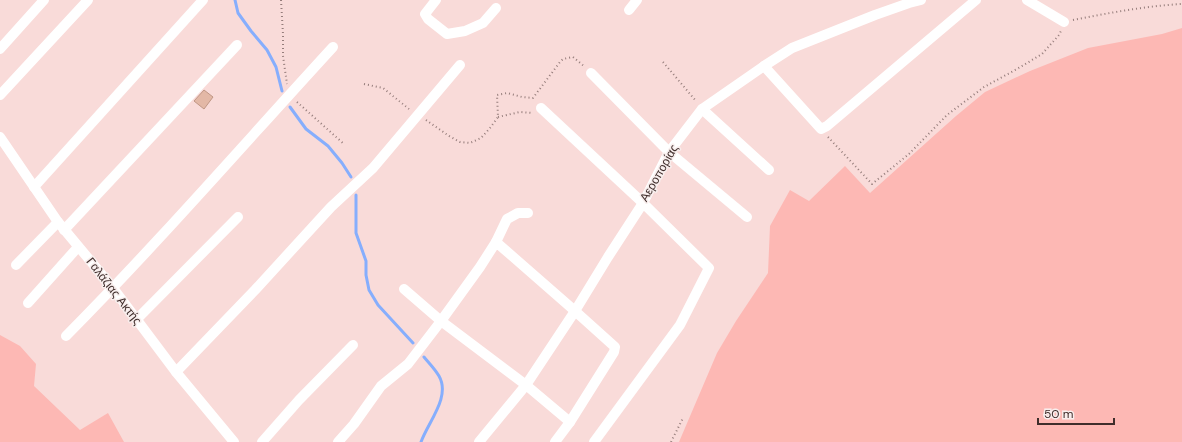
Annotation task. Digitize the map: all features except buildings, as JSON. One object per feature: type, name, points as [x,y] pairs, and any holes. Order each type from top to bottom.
[{"type":"street","points":[[0,49],[44,0]]},
{"type":"street","points":[[0,95],[88,0]]},
{"type":"street","points":[[34,187],[203,0]]},
{"type":"street","points":[[436,0],[425,14],[428,19],[447,34],[466,31],[483,23],[496,8]]},
{"type":"street","points":[[629,10],[637,0]]},
{"type":"street","name":"Αεροπορίας","points":[[479,442],[526,386],[575,311],[642,203],[670,152],[702,109],[792,48],[889,10],[921,0]]},
{"type":"street","points":[[764,66],[821,129],[827,126],[976,0]]},
{"type":"street","points":[[1027,0],[1064,22]]},
{"type":"street","points":[[16,265],[61,226],[237,45]]},
{"type":"street","points":[[66,336],[114,288],[333,47]]},
{"type":"street","points":[[176,372],[255,290],[331,207],[373,168],[460,65]]},
{"type":"street","points":[[591,73],[670,152],[747,217]]},
{"type":"street","points":[[541,108],[709,268],[680,325],[594,442]]},
{"type":"street","points":[[702,109],[769,170]]},
{"type":"street","name":"Γαλάζιας Ακτής","points":[[0,137],[61,226],[114,288],[176,372],[234,442]]},
{"type":"street","points":[[338,442],[354,424],[381,386],[408,364],[441,321],[480,267],[496,242],[507,219],[518,213],[528,213]]},
{"type":"street","points":[[137,319],[238,217]]},
{"type":"street","points":[[496,242],[615,347],[614,352],[570,422],[555,442]]},
{"type":"street","points":[[28,303],[78,247]]},
{"type":"street","points":[[404,289],[441,321],[526,386],[570,422]]},
{"type":"street","points":[[262,442],[299,400],[353,345]]},
{"type":"path","points":[[821,129],[872,184],[909,154],[947,115],[984,86],[1042,54],[1059,35],[1064,22],[1112,12],[1182,4]]},
{"type":"path","points":[[498,117],[496,95],[507,93],[522,98],[533,98],[563,59],[573,57],[591,73]]},
{"type":"path","points":[[663,62],[702,109]]},
{"type":"path","points":[[364,84],[383,88],[418,115],[460,142],[470,143],[481,138],[498,117],[520,112],[551,117]]},
{"type":"path","points":[[672,442],[683,418]]},
{"type":"shaded area","points":[[1182,28],[1182,442],[679,442],[717,353],[768,273],[770,226],[790,190],[809,201],[845,166],[870,193],[985,92],[1030,71],[1088,48],[1162,34]]},
{"type":"shaded area","points":[[0,335],[20,346],[36,364],[34,386],[80,430],[108,413],[124,442],[0,442]]},
{"type":"waterway","points":[[235,0],[238,13],[267,50],[276,67],[282,91]]},
{"type":"waterway","points":[[290,107],[306,129],[328,146],[351,177]]},
{"type":"waterway","points":[[356,195],[356,233],[366,261],[366,275],[369,290],[378,305],[413,343]]},
{"type":"waterway","points":[[421,442],[437,409],[442,392],[442,384],[439,376],[424,357]]}]
